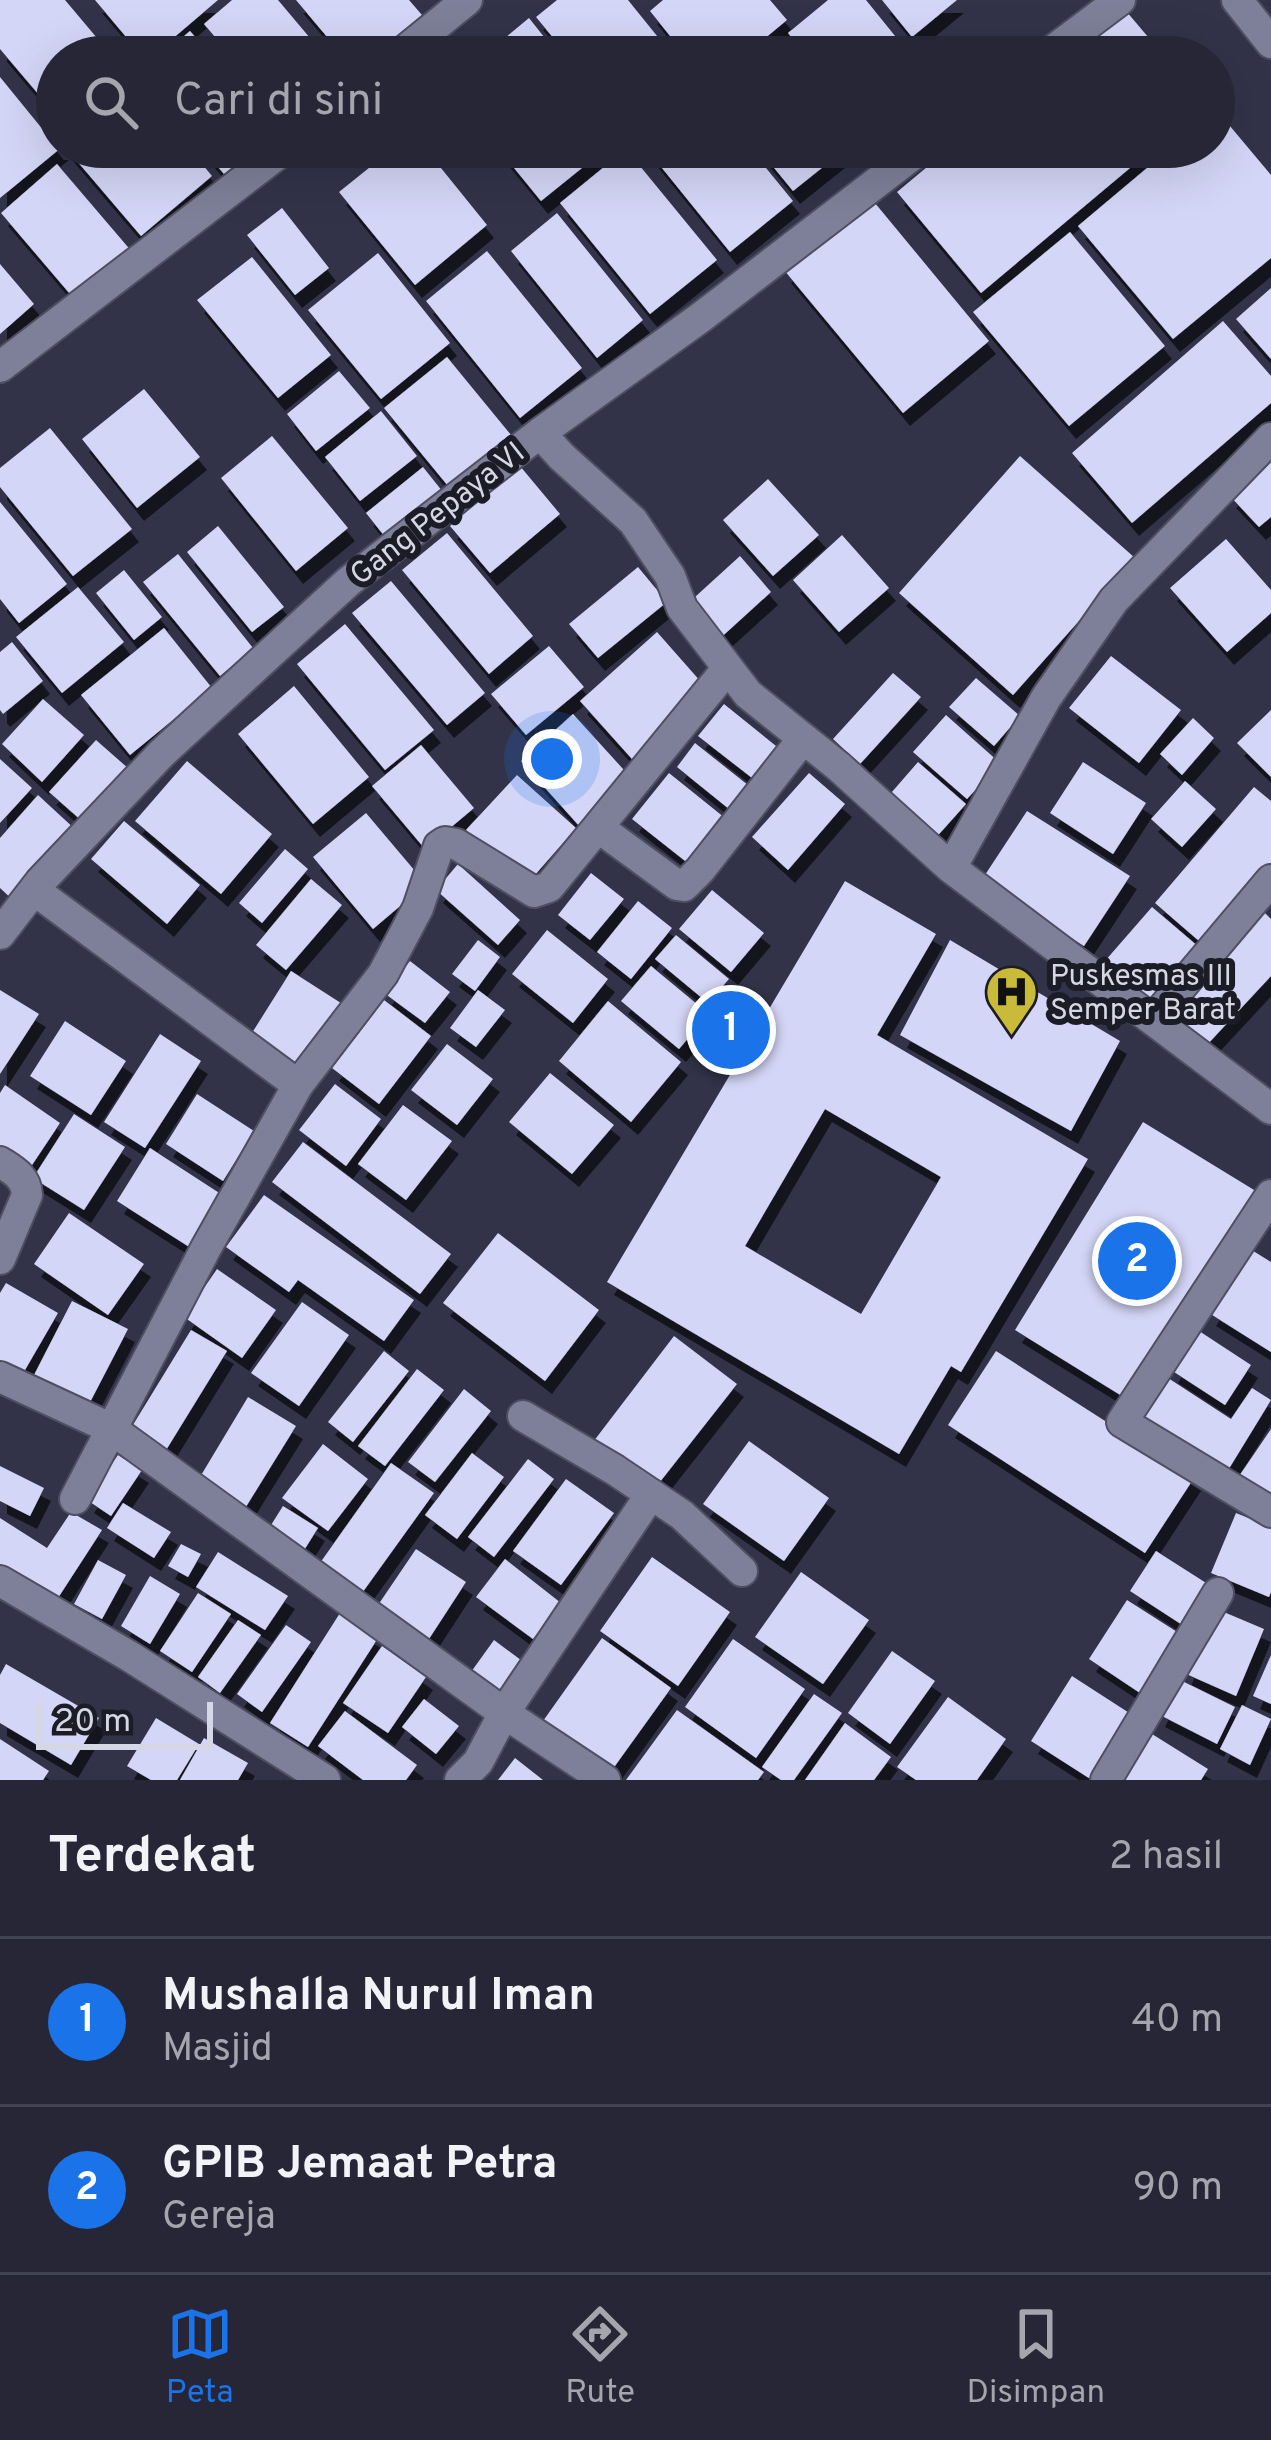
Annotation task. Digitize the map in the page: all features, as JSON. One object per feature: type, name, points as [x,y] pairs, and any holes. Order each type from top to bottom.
[{"type":"street","points":[[423,36],[467,0]]},
{"type":"street","points":[[1072,36],[1120,0]]},
{"type":"street","points":[[1237,0],[1271,43]]},
{"type":"street","points":[[0,367],[260,168]]},
{"type":"street","name":"Gang Pepaya VI","points":[[0,934],[34,890],[162,753],[347,582],[896,168]]},
{"type":"street","points":[[540,434],[633,521],[670,576],[682,608],[748,694],[839,767],[951,868],[1271,1109]]},
{"type":"street","points":[[951,868],[1046,698],[1114,600],[1271,438]]},
{"type":"street","points":[[75,1498],[298,1085],[383,974],[418,908],[440,846],[456,844],[526,889],[541,892],[557,879],[727,670]]},
{"type":"street","points":[[599,828],[684,886],[802,740]]},
{"type":"street","points":[[1153,1020],[1271,880]]},
{"type":"street","points":[[34,890],[298,1085]]},
{"type":"street","points":[[0,1162],[27,1184],[27,1195],[0,1259]]},
{"type":"street","points":[[1271,1195],[1122,1421],[1271,1512]]},
{"type":"street","points":[[0,1377],[110,1428],[504,1713],[605,1780]]},
{"type":"street","points":[[523,1416],[682,1515],[742,1571]]},
{"type":"street","points":[[460,1780],[478,1762],[504,1713],[651,1494]]},
{"type":"street","points":[[0,1581],[325,1780]]},
{"type":"street","points":[[1106,1780],[1218,1593]]},
{"type":"building","points":[[0,0],[65,0],[95,36],[36,36],[36,91],[0,49]]},
{"type":"building","points":[[95,0],[218,0],[176,36],[125,36]]},
{"type":"building","points":[[232,0],[278,0],[308,36],[214,36],[204,24]]},
{"type":"building","points":[[296,0],[409,0],[422,15],[397,36],[326,36]]},
{"type":"building","points":[[557,0],[628,0],[657,36],[552,36],[536,17]]},
{"type":"building","points":[[663,0],[770,0],[787,20],[768,36],[670,36],[650,11]]},
{"type":"building","points":[[828,0],[866,0],[895,36],[790,36],[788,33]]},
{"type":"building","points":[[882,0],[957,0],[913,36]]},
{"type":"building","points":[[1121,5],[1147,36],[1084,36]]},
{"type":"building","points":[[529,18],[543,36],[507,36]]},
{"type":"building","points":[[0,77],[36,121],[36,168],[0,198]]},
{"type":"building","points":[[1235,132],[1271,175],[1271,258],[1173,339],[1078,226],[1147,168],[1235,168]]},
{"type":"building","points":[[52,168],[60,168],[133,253],[76,301],[1,213]]},
{"type":"building","points":[[83,168],[205,168],[212,176],[141,236]]},
{"type":"building","points":[[369,168],[441,168],[487,225],[415,285],[339,192]]},
{"type":"building","points":[[514,168],[582,168],[541,201]]},
{"type":"building","points":[[603,168],[642,168],[717,260],[650,314],[560,203]]},
{"type":"building","points":[[662,168],[766,168],[793,201],[730,252]]},
{"type":"building","points":[[774,168],[822,168],[793,191]]},
{"type":"building","points":[[926,168],[1130,168],[981,293],[897,192]]},
{"type":"building","points":[[870,197],[989,341],[903,413],[784,270]]},
{"type":"building","points":[[282,208],[329,268],[295,295],[247,235]]},
{"type":"building","points":[[557,213],[643,320],[597,358],[511,251]]},
{"type":"building","points":[[1070,232],[1165,346],[1069,426],[973,312]]},
{"type":"building","points":[[487,251],[582,368],[520,418],[426,301]]},
{"type":"building","points":[[378,253],[450,343],[381,399],[308,310]]},
{"type":"building","points":[[252,257],[331,355],[278,398],[197,300]]},
{"type":"building","points":[[0,264],[34,304],[0,334]]},
{"type":"building","points":[[1271,288],[1271,359],[1236,319]]},
{"type":"building","points":[[1223,321],[1271,376],[1271,403],[1132,523],[1072,453]]},
{"type":"building","points":[[447,357],[516,441],[453,492],[384,408]]},
{"type":"building","points":[[339,371],[370,408],[316,451],[287,414]]},
{"type":"building","points":[[144,389],[200,457],[137,508],[82,439]]},
{"type":"building","points":[[381,411],[417,456],[360,501],[325,457]]},
{"type":"building","points":[[50,428],[132,529],[73,576],[0,487],[0,468]]},
{"type":"building","points":[[272,436],[348,528],[296,571],[221,478]]},
{"type":"building","points":[[1020,456],[1135,558],[1013,695],[899,593]]},
{"type":"building","points":[[1271,459],[1271,517],[1259,527],[1229,495]]},
{"type":"building","points":[[520,466],[560,514],[490,573],[450,526]]},
{"type":"building","points":[[423,467],[443,492],[386,538],[366,513]]},
{"type":"building","points":[[768,479],[819,535],[773,576],[723,520]]},
{"type":"building","points":[[0,502],[67,584],[19,623],[0,599]]},
{"type":"building","points":[[218,526],[284,607],[252,632],[187,552]]},
{"type":"building","points":[[447,533],[533,636],[489,674],[402,570]]},
{"type":"building","points":[[842,535],[889,588],[839,632],[793,580]]},
{"type":"building","points":[[1226,539],[1271,590],[1271,613],[1227,652],[1170,588]]},
{"type":"building","points":[[178,554],[253,648],[220,676],[143,582]]},
{"type":"building","points":[[740,556],[771,592],[716,642],[684,607]]},
{"type":"building","points":[[638,567],[667,602],[598,658],[569,624]]},
{"type":"building","points":[[124,570],[162,617],[134,640],[96,593]]},
{"type":"building","points":[[391,581],[485,693],[447,725],[352,613]]},
{"type":"building","points":[[78,587],[124,642],[62,693],[16,637]]},
{"type":"building","points":[[345,624],[434,730],[385,770],[297,664]]},
{"type":"building","points":[[164,628],[212,688],[130,755],[81,695]]},
{"type":"building","points":[[657,632],[709,691],[632,759],[580,701]]},
{"type":"building","points":[[12,642],[43,681],[3,714],[0,652]]},
{"type":"building","points":[[549,646],[584,687],[526,735],[491,694]]},
{"type":"building","points":[[1111,656],[1181,710],[1139,763],[1069,708]]},
{"type":"building","points":[[893,673],[921,697],[860,764],[833,739]]},
{"type":"building","points":[[976,678],[1020,716],[994,746],[949,707]]},
{"type":"building","points":[[294,686],[369,777],[313,824],[238,734]]},
{"type":"building","points":[[43,699],[84,735],[42,782],[2,744]]},
{"type":"building","points":[[724,704],[781,750],[756,781],[698,736]]},
{"type":"building","points":[[1271,710],[1271,777],[1237,743]]},
{"type":"building","points":[[573,714],[634,781],[581,828],[521,761]]},
{"type":"building","points":[[946,715],[1000,763],[967,799],[913,752]]},
{"type":"building","points":[[1193,718],[1214,738],[1182,775],[1160,754]]},
{"type":"building","points":[[96,740],[129,769],[82,821],[49,792]]},
{"type":"building","points":[[695,743],[753,789],[734,813],[677,767]]},
{"type":"building","points":[[421,745],[474,808],[425,849],[372,786]]},
{"type":"building","points":[[0,759],[32,788],[0,823]]},
{"type":"building","points":[[187,761],[272,834],[221,894],[135,821]]},
{"type":"building","points":[[918,762],[966,804],[932,842],[885,800]]},
{"type":"building","points":[[1083,762],[1146,803],[1113,854],[1050,813]]},
{"type":"building","points":[[669,773],[730,822],[694,868],[632,819]]},
{"type":"building","points":[[809,773],[845,804],[788,870],[752,837]]},
{"type":"building","points":[[517,775],[576,828],[527,884],[466,830]]},
{"type":"building","points":[[1185,781],[1216,809],[1182,847],[1151,819]]},
{"type":"building","points":[[1254,787],[1271,801],[1271,871],[1206,947],[1155,903]]},
{"type":"building","points":[[38,795],[77,831],[14,901],[0,888],[0,838]]},
{"type":"building","points":[[1027,811],[1130,876],[1084,946],[981,881]]},
{"type":"building","points":[[366,813],[426,884],[373,929],[313,857]]},
{"type":"building","points":[[124,821],[200,885],[167,924],[91,859]]},
{"type":"building","points":[[285,849],[308,869],[262,923],[239,903]]},
{"type":"building","points":[[458,864],[520,920],[498,945],[436,890]]},
{"type":"building","points":[[591,873],[624,899],[590,940],[558,915]]},
{"type":"building","points":[[311,879],[342,905],[286,970],[256,945]]},
{"type":"building","points":[[845,881],[936,934],[877,1035],[1088,1159],[961,1372],[951,1366],[899,1454],[607,1282]],"holes":[[[825,1109],[941,1177],[861,1314],[745,1246]]]},
{"type":"building","points":[[712,890],[764,933],[731,972],[679,929]]},
{"type":"building","points":[[638,901],[672,928],[631,979],[597,952]]},
{"type":"building","points":[[1152,907],[1200,948],[1147,1010],[1098,969]]},
{"type":"building","points":[[1264,912],[1271,919],[1271,976],[1205,1047],[1169,1014]]},
{"type":"building","points":[[547,930],[608,979],[573,1023],[512,974]]},
{"type":"building","points":[[676,935],[729,979],[708,1003],[655,959]]},
{"type":"building","points":[[478,940],[500,957],[475,991],[452,974]]},
{"type":"building","name":"Puskesmas III Semper Barat","points":[[950,940],[1120,1041],[1071,1131],[900,1035]]},
{"type":"building","points":[[410,961],[450,992],[425,1023],[384,993]]},
{"type":"building","points":[[651,966],[709,1014],[679,1049],[621,1001]]},
{"type":"building","points":[[291,971],[344,1005],[299,1077],[245,1044]]},
{"type":"building","points":[[0,990],[39,1014],[0,1074]]},
{"type":"building","points":[[478,990],[505,1010],[476,1047],[450,1028]]},
{"type":"building","points":[[735,996],[759,1012],[728,1063],[702,1048]]},
{"type":"building","points":[[384,1000],[431,1036],[379,1104],[332,1068]]},
{"type":"building","points":[[608,1001],[681,1062],[631,1122],[559,1061]]},
{"type":"building","points":[[65,1021],[126,1061],[91,1115],[30,1076]]},
{"type":"building","points":[[160,1034],[201,1061],[145,1148],[104,1122]]},
{"type":"building","points":[[447,1044],[493,1079],[457,1125],[411,1090]]},
{"type":"building","points":[[550,1073],[614,1125],[572,1174],[509,1122]]},
{"type":"building","points":[[335,1084],[381,1119],[346,1166],[299,1130]]},
{"type":"building","points":[[5,1085],[60,1123],[30,1168],[0,1147],[0,1093]]},
{"type":"building","points":[[197,1094],[254,1131],[223,1181],[166,1144]]},
{"type":"building","points":[[403,1105],[452,1141],[406,1200],[358,1164]]},
{"type":"building","points":[[74,1114],[125,1147],[84,1210],[33,1178]]},
{"type":"building","points":[[1143,1122],[1259,1193],[1130,1401],[1015,1330]]},
{"type":"building","points":[[303,1142],[451,1254],[420,1294],[272,1182]]},
{"type":"building","points":[[150,1148],[227,1198],[194,1250],[117,1201]]},
{"type":"building","points":[[264,1195],[414,1300],[384,1341],[298,1280],[289,1292],[226,1247]]},
{"type":"building","points":[[69,1213],[144,1264],[108,1315],[34,1264]]},
{"type":"building","points":[[498,1233],[599,1310],[545,1381],[443,1303]]},
{"type":"building","points":[[1250,1249],[1271,1262],[1271,1352],[1209,1313]]},
{"type":"building","points":[[217,1269],[276,1310],[242,1358],[184,1317]]},
{"type":"building","points":[[6,1283],[58,1313],[18,1382],[0,1371],[0,1293]]},
{"type":"building","points":[[72,1301],[128,1329],[87,1408],[32,1379]]},
{"type":"building","points":[[302,1302],[349,1335],[299,1406],[251,1373]]},
{"type":"building","points":[[1196,1329],[1251,1365],[1225,1405],[1171,1370]]},
{"type":"building","points":[[191,1330],[227,1351],[163,1455],[128,1433]]},
{"type":"building","points":[[674,1336],[737,1384],[652,1492],[590,1446]]},
{"type":"building","points":[[384,1351],[409,1371],[353,1442],[328,1422]]},
{"type":"building","points":[[996,1351],[1194,1478],[1145,1553],[948,1425]]},
{"type":"building","points":[[417,1369],[444,1390],[385,1466],[358,1446]]},
{"type":"building","points":[[1165,1376],[1231,1419],[1252,1388],[1271,1400],[1222,1480],[1134,1422]]},
{"type":"building","points":[[464,1389],[491,1411],[435,1482],[408,1462]]},
{"type":"building","points":[[248,1397],[296,1426],[244,1510],[197,1482]]},
{"type":"building","points":[[1271,1429],[1271,1509],[1233,1485]]},
{"type":"building","points":[[749,1441],[829,1498],[784,1561],[703,1504]]},
{"type":"building","points":[[323,1444],[368,1479],[328,1531],[282,1498]]},
{"type":"building","points":[[472,1453],[504,1477],[457,1539],[425,1515]]},
{"type":"building","points":[[118,1455],[142,1470],[111,1516],[87,1500]]},
{"type":"building","points":[[528,1459],[554,1479],[494,1557],[468,1537]]},
{"type":"building","points":[[391,1463],[434,1493],[357,1600],[315,1570]]},
{"type":"building","points":[[0,1466],[44,1488],[30,1516],[0,1501]]},
{"type":"building","points":[[566,1479],[614,1513],[561,1585],[513,1551]]},
{"type":"building","points":[[123,1503],[171,1532],[154,1558],[107,1528]]},
{"type":"building","points":[[283,1506],[318,1528],[301,1555],[266,1533]]},
{"type":"building","points":[[71,1512],[102,1530],[56,1601],[0,1567],[0,1518],[47,1548]]},
{"type":"building","points":[[1236,1513],[1271,1527],[1269,1597],[1211,1573]]},
{"type":"building","points":[[181,1544],[201,1554],[188,1577],[168,1566]]},
{"type":"building","points":[[416,1549],[466,1582],[425,1645],[374,1611]]},
{"type":"building","points":[[1156,1551],[1214,1588],[1187,1628],[1130,1591]]},
{"type":"building","points":[[218,1552],[288,1596],[265,1630],[196,1587]]},
{"type":"building","points":[[652,1557],[730,1612],[678,1686],[600,1631]]},
{"type":"building","points":[[505,1559],[561,1603],[533,1639],[476,1597]]},
{"type":"building","points":[[98,1560],[126,1575],[102,1619],[74,1604]]},
{"type":"building","points":[[801,1572],[869,1620],[823,1684],[755,1637]]},
{"type":"building","points":[[150,1576],[180,1594],[150,1644],[121,1626]]},
{"type":"building","points":[[198,1593],[231,1614],[192,1672],[160,1651]]},
{"type":"building","points":[[1127,1600],[1185,1637],[1146,1697],[1089,1659]]},
{"type":"building","points":[[1212,1607],[1264,1629],[1236,1696],[1184,1673]]},
{"type":"building","points":[[340,1613],[378,1638],[308,1747],[270,1723]]},
{"type":"building","points":[[238,1620],[261,1635],[220,1693],[198,1677]]},
{"type":"building","points":[[286,1625],[311,1642],[262,1712],[237,1694]]},
{"type":"building","points":[[602,1638],[671,1688],[612,1770],[543,1721]]},
{"type":"building","points":[[733,1639],[805,1689],[756,1758],[685,1707]]},
{"type":"building","points":[[494,1640],[529,1666],[502,1705],[466,1679]]},
{"type":"building","points":[[382,1646],[426,1677],[388,1733],[343,1703]]},
{"type":"building","points":[[892,1651],[935,1681],[890,1744],[848,1713]]},
{"type":"building","points":[[1271,1655],[1271,1704],[1253,1696]]},
{"type":"building","points":[[6,1664],[99,1718],[71,1765],[0,1723],[0,1675]]},
{"type":"building","points":[[1072,1676],[1137,1718],[1092,1780],[1031,1741]]},
{"type":"building","points":[[1176,1678],[1235,1707],[1217,1744],[1158,1714]]},
{"type":"building","points":[[814,1694],[842,1713],[794,1780],[781,1780],[762,1767]]},
{"type":"building","points":[[948,1697],[1006,1739],[977,1780],[916,1780],[897,1767]]},
{"type":"building","points":[[424,1699],[459,1726],[436,1754],[402,1727]]},
{"type":"building","points":[[1242,1705],[1271,1719],[1250,1765],[1220,1749]]},
{"type":"building","points":[[677,1710],[764,1772],[758,1780],[626,1780]]},
{"type":"building","points":[[345,1711],[417,1765],[406,1780],[363,1780],[318,1746]]},
{"type":"building","points":[[156,1718],[199,1744],[177,1780],[151,1780],[127,1766]]},
{"type":"building","points":[[845,1723],[891,1757],[874,1780],[805,1780]]},
{"type":"building","points":[[1152,1734],[1208,1769],[1201,1780],[1121,1780]]},
{"type":"building","points":[[204,1738],[248,1763],[238,1780],[180,1780]]},
{"type":"building","points":[[0,1739],[49,1771],[43,1780],[0,1780]]},
{"type":"building","points":[[515,1758],[543,1780],[498,1780]]},
{"type":"place","name":"Mushalla Nurul Iman","points":[[731,1030]]},
{"type":"place","name":"Puskesmas III Semper Barat","points":[[1011,1038]]},
{"type":"place","name":"GPIB Jemaat Petra","points":[[1137,1261]]}]
